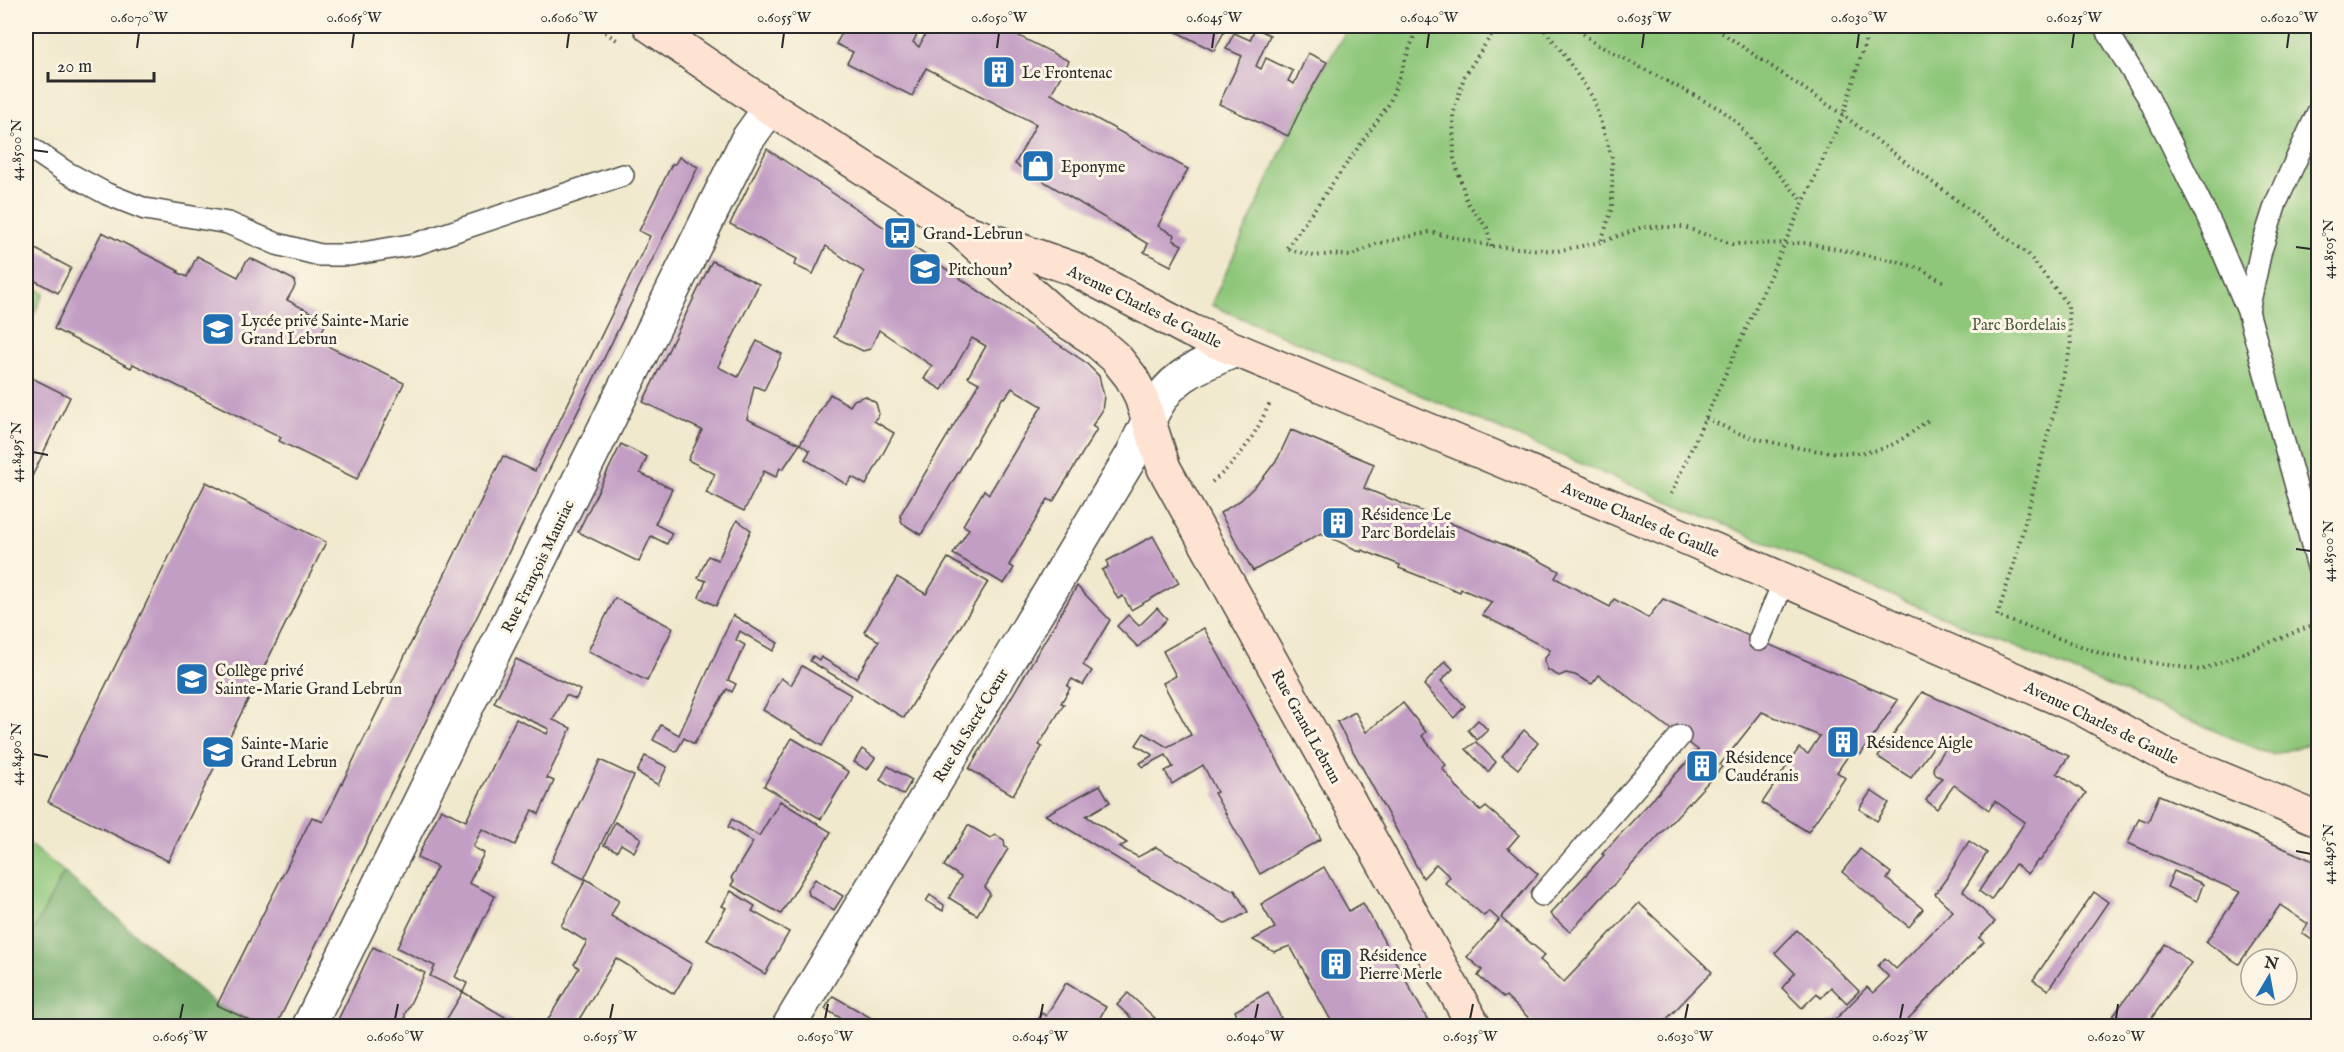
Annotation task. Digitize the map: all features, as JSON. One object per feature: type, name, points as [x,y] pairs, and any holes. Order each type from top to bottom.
[{"type":"main road","name":"Avenue Charles de Gaulle","points":[[650,26],[770,108],[959,229],[1051,311],[1094,339],[1116,358],[1131,377],[1140,394],[1149,421]]},
{"type":"main road","name":"Avenue Charles de Gaulle","points":[[959,229],[1074,269],[1191,331],[1659,526],[2081,708],[2167,756],[2319,819]]},
{"type":"main road","name":"Rue Grand Lebrun","points":[[1149,421],[1164,468],[1474,1026]]},
{"type":"street","name":"Rue François Mauriac","points":[[309,1026],[747,140],[770,108]]},
{"type":"street","name":"Rue du Sacré Cœur","points":[[789,1026],[1132,455],[1162,396],[1179,380],[1203,364],[1236,350]]},
{"type":"lane","points":[[2104,26],[2148,96],[2212,226],[2248,310],[2319,567]]},
{"type":"lane","points":[[2248,310],[2261,250],[2276,203],[2319,112]]},
{"type":"lane","points":[[26,145],[66,172],[106,194],[145,209],[228,223],[277,243],[320,255],[350,255],[416,244],[623,175]]},
{"type":"lane","points":[[1759,640],[1784,581]]},
{"type":"lane","points":[[1542,895],[1680,736]]},
{"type":"path","points":[[1418,26],[1389,104],[1286,249],[1314,256],[1341,253],[1350,255],[1376,244],[1430,232],[1491,246],[1557,251],[1600,242],[1643,227],[1684,228],[1732,244],[1807,243],[1899,262],[1921,269],[1944,282]]},
{"type":"path","points":[[1491,246],[1487,228],[1467,202],[1454,158],[1453,115],[1464,77],[1497,26]]},
{"type":"path","points":[[1541,26],[1560,49],[1593,98],[1612,158],[1612,209],[1600,242]]},
{"type":"path","points":[[1574,26],[1596,44],[1722,110],[1739,125],[1761,154],[1803,201]]},
{"type":"path","points":[[1712,26],[1843,115],[2028,254],[2068,305],[2071,346],[2014,564],[1997,616],[2108,656],[2201,670],[2319,623]]},
{"type":"path","points":[[1659,526],[1668,501],[1843,115],[1870,26]]},
{"type":"path","points":[[1181,499],[1204,488],[1225,472],[1242,454],[1255,434],[1285,369]]},
{"type":"path","points":[[1261,400],[1270,404]]},
{"type":"path","points":[[1706,418],[1744,434],[1807,449],[1848,453],[1888,446],[1905,438],[1931,418]]},
{"type":"green space","name":"Parc Bordelais","points":[[1349,26],[2318,26],[2318,741],[2272,755],[1668,501],[1211,305],[1303,104]]},
{"type":"green space","points":[[26,283],[44,293],[26,331]]},
{"type":"green space","points":[[26,841],[64,872],[26,945]]},
{"type":"green space","points":[[64,872],[217,1005],[261,1026],[26,1026],[26,945]]},
{"type":"building","points":[[846,26],[885,26],[884,29],[891,33],[897,26],[914,26],[919,31],[913,42],[919,47],[929,26],[999,26],[1069,61],[1051,94],[1188,169],[1158,226],[1175,235],[1173,240],[1182,245],[1171,266],[1144,252],[1148,244],[1015,164],[1036,124],[926,68],[912,96],[847,63],[853,52],[836,44]]},
{"type":"building","points":[[1165,26],[1227,26],[1214,51]]},
{"type":"building","points":[[1255,28],[1270,35],[1256,66],[1261,69],[1266,58],[1293,71],[1288,81],[1294,84],[1308,53],[1327,62],[1288,136],[1219,104],[1242,56],[1226,49],[1234,33],[1250,40]]},
{"type":"building","points":[[767,149],[1085,362],[1099,376],[1104,396],[1102,411],[1092,426],[1097,429],[1053,502],[1048,499],[1009,565],[1014,568],[1004,584],[953,554],[969,529],[963,525],[984,490],[989,494],[1042,406],[1012,388],[1005,398],[1003,397],[921,535],[902,523],[900,515],[979,383],[968,377],[986,346],[972,338],[942,390],[924,379],[932,366],[879,330],[870,349],[863,351],[834,337],[864,272],[826,246],[813,274],[794,265],[797,259],[730,224]]},
{"type":"building","points":[[679,157],[698,167],[276,1026],[261,1026],[217,1005],[312,817],[323,822],[503,456],[535,471],[650,236],[639,231],[672,164],[675,164]]},
{"type":"building","points":[[102,232],[187,277],[197,256],[238,277],[250,258],[294,280],[295,286],[287,300],[327,321],[317,341],[404,383],[357,479],[279,441],[281,437],[133,364],[131,368],[54,329]]},
{"type":"building","points":[[26,244],[71,268],[58,293],[26,276]]},
{"type":"building","points":[[712,261],[759,284],[718,367],[738,377],[757,341],[782,354],[764,390],[754,386],[747,419],[800,444],[783,469],[780,468],[776,477],[764,471],[744,511],[706,493],[715,474],[688,460],[702,430],[643,402]]},
{"type":"building","points":[[26,375],[70,397],[26,489]]},
{"type":"building","points":[[830,394],[850,406],[854,400],[865,396],[876,403],[879,414],[874,421],[894,433],[866,485],[852,477],[847,485],[805,459],[810,451],[800,444]]},
{"type":"building","points":[[1291,430],[1374,464],[1364,488],[1529,555],[1559,571],[1555,578],[1610,607],[1614,599],[1648,618],[1663,599],[1898,700],[1861,754],[1852,750],[1837,772],[1845,778],[1808,832],[1762,803],[1799,748],[1808,754],[1820,736],[1762,712],[1720,765],[1722,767],[1570,932],[1550,914],[1698,750],[1599,675],[1592,684],[1575,675],[1566,673],[1559,676],[1548,670],[1544,660],[1550,650],[1482,615],[1492,602],[1461,589],[1460,592],[1399,568],[1400,565],[1362,550],[1361,552],[1321,533],[1253,571],[1220,513],[1241,500],[1263,478],[1278,458]]},
{"type":"building","points":[[621,444],[647,457],[640,473],[672,489],[655,524],[672,533],[667,544],[651,536],[639,562],[578,532]]},
{"type":"building","points":[[206,482],[326,542],[168,861],[48,802]]},
{"type":"building","points":[[737,520],[751,530],[716,606],[699,597],[706,581],[698,578],[708,556],[718,560]]},
{"type":"building","points":[[1153,536],[1179,583],[1131,610],[1123,596],[1118,599],[1102,570],[1108,567],[1107,561]]},
{"type":"building","points":[[948,558],[988,582],[904,718],[810,661],[813,656],[819,660],[821,657],[856,678],[879,641],[864,632],[897,577],[926,594]]},
{"type":"building","points":[[1077,586],[1110,620],[1083,665],[1092,671],[1083,685],[1072,679],[1067,686],[1070,688],[1061,703],[1064,704],[1039,745],[1042,747],[1013,795],[969,769]]},
{"type":"building","points":[[615,598],[673,628],[647,681],[588,651]]},
{"type":"building","points":[[1157,608],[1167,619],[1138,647],[1117,626],[1128,615],[1139,626]]},
{"type":"building","points":[[733,615],[778,643],[773,651],[740,631],[736,640],[745,645],[728,680],[736,684],[732,692],[727,689],[694,744],[684,738],[676,752],[653,740],[661,725],[679,735]]},
{"type":"building","points":[[1204,628],[1321,839],[1260,874],[1214,793],[1217,792],[1203,765],[1172,784],[1165,771],[1173,767],[1166,755],[1143,767],[1140,763],[1153,755],[1136,745],[1144,733],[1167,747],[1191,735],[1163,683],[1176,676],[1163,651]]},
{"type":"building","points":[[516,659],[580,690],[576,699],[566,695],[553,720],[571,728],[547,778],[554,781],[539,814],[532,810],[515,845],[482,829],[473,847],[484,853],[469,883],[495,896],[455,977],[467,983],[463,992],[430,976],[435,966],[397,948],[437,867],[417,858],[441,809],[466,821],[516,719],[547,734],[549,729],[494,703]]},
{"type":"building","points":[[1445,661],[1453,669],[1441,681],[1465,706],[1454,718],[1424,685]]},
{"type":"building","points":[[802,666],[851,695],[822,746],[763,710],[781,678],[791,685]]},
{"type":"building","points":[[1922,692],[2069,756],[2057,773],[2086,793],[2040,861],[2038,860],[2028,874],[2015,864],[1991,900],[1979,891],[2025,822],[1995,801],[1989,810],[1954,785],[1937,809],[1926,800],[1942,778],[1936,775],[1933,768],[1945,749],[1936,743],[1911,778],[1878,757]]},
{"type":"building","points":[[1403,703],[1426,732],[1422,736],[1446,765],[1442,768],[1465,797],[1481,811],[1486,807],[1519,835],[1508,848],[1538,874],[1501,918],[1545,955],[1540,960],[1564,982],[1639,903],[1712,972],[1660,1026],[1537,1026],[1506,996],[1504,998],[1478,976],[1482,970],[1467,957],[1499,920],[1489,911],[1484,916],[1445,883],[1450,877],[1436,864],[1423,878],[1337,722],[1355,712],[1366,732]]},
{"type":"building","points":[[1478,720],[1488,730],[1477,740],[1468,730]]},
{"type":"building","points":[[1524,730],[1538,743],[1518,769],[1502,756]]},
{"type":"building","points":[[792,738],[849,772],[821,819],[764,786]]},
{"type":"building","points":[[1476,742],[1496,762],[1488,772],[1466,749]]},
{"type":"building","points":[[862,749],[875,758],[867,770],[854,762]]},
{"type":"building","points":[[645,756],[667,767],[658,785],[637,772]]},
{"type":"building","points":[[600,760],[634,776],[584,879],[551,862]]},
{"type":"building","points":[[888,766],[912,780],[903,795],[880,780]]},
{"type":"building","points":[[1100,785],[1110,802],[1086,816],[1127,843],[1119,847],[1138,857],[1156,847],[1232,890],[1234,889],[1248,912],[1226,924],[1045,815]]},
{"type":"building","points":[[1871,791],[1889,803],[1877,821],[1859,809]]},
{"type":"building","points":[[2159,795],[2318,863],[2318,944],[2302,933],[2308,924],[2280,905],[2251,947],[2239,947],[2239,964],[2206,942],[2240,892],[2128,843],[2139,818],[2148,822]]},
{"type":"building","points":[[780,801],[831,832],[781,914],[731,885],[734,881],[731,878],[753,842],[728,827],[732,819],[759,836]]},
{"type":"building","points":[[615,822],[641,838],[634,852],[621,844],[617,851],[604,845]]},
{"type":"building","points":[[968,825],[990,838],[996,835],[1004,840],[1005,847],[1008,849],[985,887],[990,894],[977,915],[949,898],[961,877],[944,866]]},
{"type":"building","points":[[1969,841],[1987,853],[1963,891],[1995,922],[1979,938],[1984,942],[1901,1026],[1824,1026],[1832,1019],[1834,1021],[1867,987],[1873,993],[1889,977],[1878,966],[1885,958],[1896,969],[1953,911],[1935,894]]},
{"type":"building","points":[[1860,849],[1891,873],[1887,879],[1923,909],[1909,927],[1842,872]]},
{"type":"building","name":"Résidence Pierre Merle","points":[[1324,867],[1349,911],[1363,903],[1431,1026],[1334,1026],[1290,946],[1274,952],[1253,940],[1275,928],[1261,904]]},
{"type":"building","points":[[2174,871],[2203,884],[2197,901],[2167,887]]},
{"type":"building","points":[[586,879],[619,900],[611,916],[692,964],[674,994],[616,958],[575,1026],[544,1026],[579,968],[574,964],[587,942],[561,926]]},
{"type":"building","points":[[815,879],[843,896],[834,910],[809,895],[808,890]]},
{"type":"building","points":[[731,891],[755,906],[752,911],[789,932],[765,974],[707,940],[726,908],[722,906]]},
{"type":"building","points":[[2094,892],[2108,902],[2048,990],[2033,980]]},
{"type":"building","points":[[930,895],[944,905],[943,911],[926,901]]},
{"type":"building","points":[[1797,930],[1859,991],[1847,1003],[1831,987],[1821,998],[1817,993],[1802,1008],[1782,988],[1795,973],[1775,953]]},
{"type":"building","points":[[2165,944],[2191,963],[2146,1026],[2106,1026]]},
{"type":"building","points":[[373,947],[425,973],[405,1014],[402,1026],[335,1026]]},
{"type":"building","points":[[1066,983],[1106,1007],[1095,1026],[1084,1024],[1082,1026],[1034,1026],[1042,1013],[1046,1016]]},
{"type":"building","points":[[463,992],[520,1026],[456,1026],[446,1020]]},
{"type":"building","points":[[1268,992],[1281,1018],[1276,1021],[1279,1026],[1225,1026],[1239,1019],[1235,1011]]},
{"type":"building","points":[[1128,993],[1155,1018],[1140,1026],[1117,1005]]},
{"type":"building","points":[[833,996],[885,1026],[854,1026],[825,1009]]},
{"type":"place","name":"Le Frontenac","points":[[999,72]]},
{"type":"place","name":"Eponyme","points":[[1038,166]]},
{"type":"place","name":"Grand-Lebrun","points":[[900,233]]},
{"type":"place","name":"Pitchoun'","points":[[925,269]]},
{"type":"place","name":"Lycée privé Sainte-Marie Grand Lebrun","points":[[218,329]]},
{"type":"place","name":"Résidence Le Parc Bordelais","points":[[1338,523]]},
{"type":"place","name":"Collège privé Sainte-Marie Grand Lebrun","points":[[192,679]]},
{"type":"place","name":"Résidence Aigle","points":[[1843,742]]},
{"type":"place","name":"Sainte-Marie Grand Lebrun","points":[[218,752]]},
{"type":"place","name":"Résidence Caudéranis","points":[[1702,766]]},
{"type":"place","name":"Résidence Pierre Merle","points":[[1336,964]]}]
